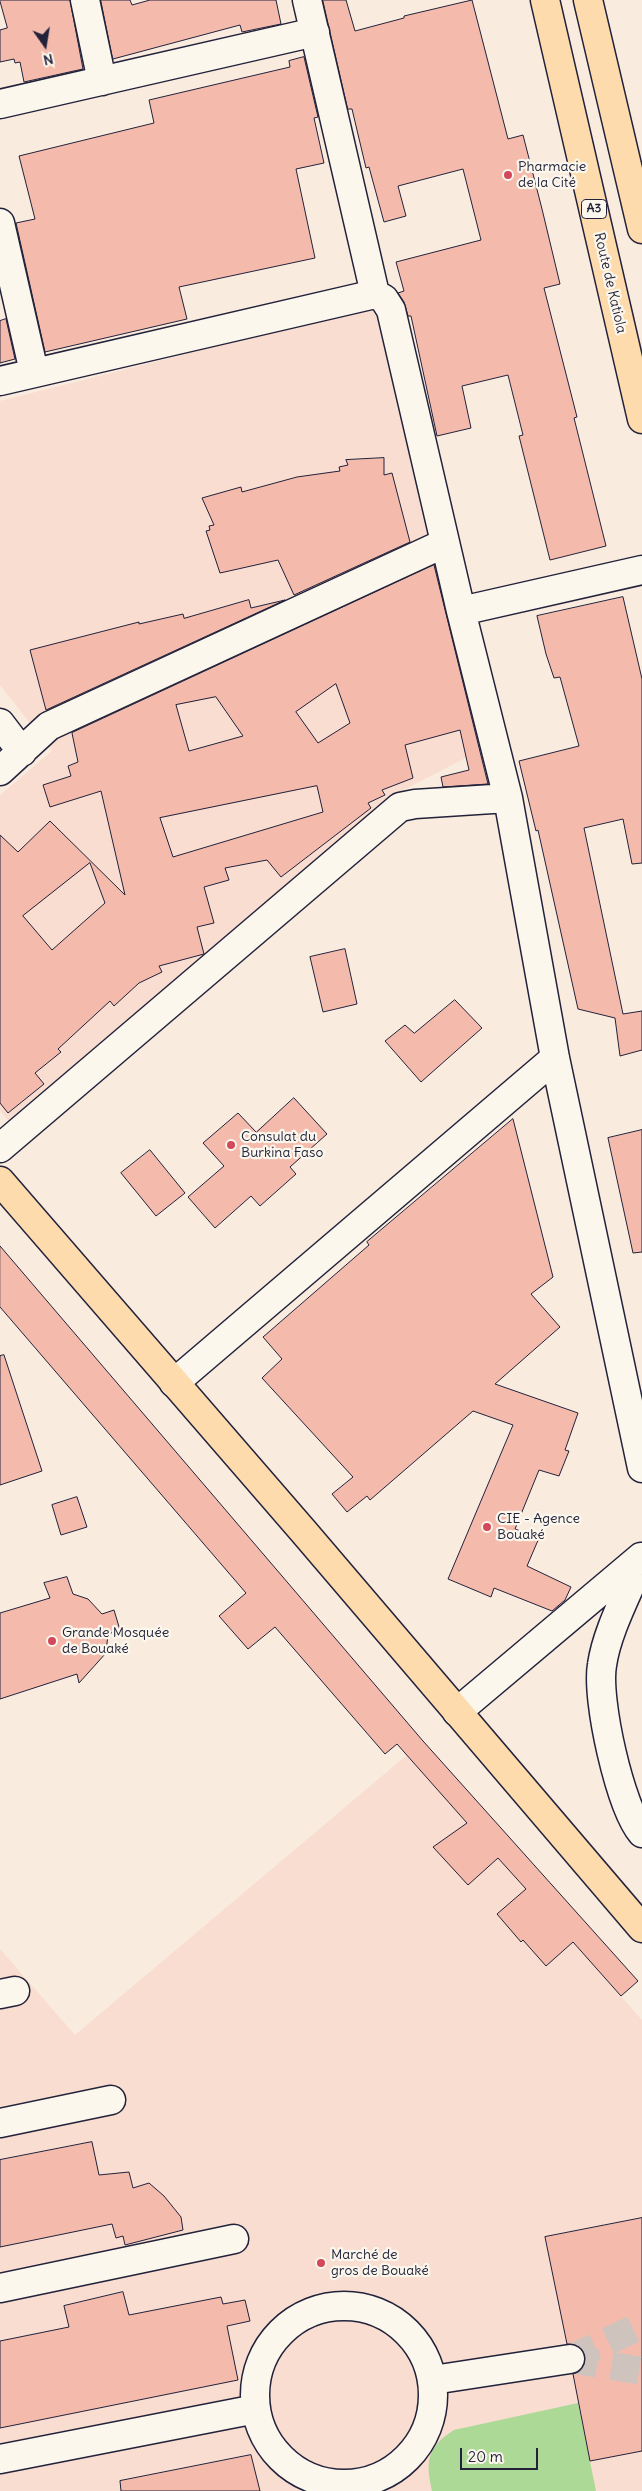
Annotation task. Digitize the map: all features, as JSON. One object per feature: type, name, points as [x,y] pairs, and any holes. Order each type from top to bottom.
[{"type":"main road","name":"Route de Katiola","points":[[545,0],[642,419]]},
{"type":"main road","points":[[588,0],[642,229]]},
{"type":"main road","points":[[0,1181],[642,1928]]},
{"type":"street","points":[[85,0],[102,81]]},
{"type":"street","points":[[307,0],[375,294]]},
{"type":"street","points":[[0,104],[315,32]]},
{"type":"street","points":[[0,223],[34,372]]},
{"type":"street","points":[[0,382],[34,372],[375,294],[384,299],[391,310],[461,611],[508,798],[555,1058],[642,1468]]},
{"type":"street","points":[[0,770],[50,726],[156,675],[445,543]]},
{"type":"street","points":[[461,611],[642,570]]},
{"type":"street","points":[[0,723],[22,752]]},
{"type":"street","points":[[0,1148],[400,807],[415,804],[508,798]]},
{"type":"street","points":[[174,1383],[555,1058]]},
{"type":"street","points":[[457,1712],[642,1557]]},
{"type":"street","points":[[642,1557],[606,1647],[601,1666],[601,1686],[613,1757],[625,1803],[642,1834]]},
{"type":"street","points":[[0,2123],[111,2100]]},
{"type":"street","points":[[0,2288],[234,2239]]},
{"type":"street","points":[[358,2306],[385,2315],[407,2331],[424,2353],[432,2380],[433,2407],[425,2434],[389,2482],[364,2481],[341,2484],[317,2480],[296,2469],[278,2454],[264,2435],[256,2409],[255,2384],[263,2357],[279,2334],[302,2316],[329,2307],[358,2306]]},
{"type":"street","points":[[432,2380],[570,2359]]},
{"type":"street","points":[[0,2459],[256,2409]]},
{"type":"shaded area","points":[[381,305],[493,757],[482,760],[479,751],[390,797],[393,801],[11,1124],[0,1111],[0,795],[52,751],[0,685],[0,401]]},
{"type":"shaded area","name":"Marché de gros de Bouaké","points":[[407,1755],[642,2020],[642,2491],[0,2491],[0,1949],[75,2035]]},
{"type":"green space","points":[[578,2403],[596,2491],[432,2491],[429,2471],[430,2456],[438,2442],[454,2430]]},
{"type":"building","points":[[0,0],[70,0],[83,69],[24,82],[20,62],[15,63],[14,59],[0,62],[0,30],[7,28]]},
{"type":"building","points":[[101,0],[130,0],[132,5],[150,0],[276,0],[281,24],[242,32],[240,25],[113,59]]},
{"type":"building","points":[[323,0],[346,0],[355,31],[404,18],[404,16],[472,0],[508,139],[523,135],[542,209],[560,284],[544,288],[577,417],[574,418],[606,546],[550,560],[519,436],[523,435],[508,375],[462,386],[471,428],[437,436],[411,316],[408,316],[404,302],[398,293],[404,291],[396,262],[481,240],[463,169],[398,186],[406,216],[384,222],[369,167],[366,168],[352,109],[348,109]]},
{"type":"building","points":[[304,57],[318,117],[314,118],[324,163],[296,169],[315,258],[179,287],[187,319],[45,352],[16,223],[35,219],[19,156],[154,123],[149,100],[290,67],[289,61]]},
{"type":"building","points":[[6,319],[15,359],[0,363],[0,321]]},
{"type":"building","points":[[384,458],[384,475],[392,473],[410,542],[294,595],[278,560],[220,573],[206,531],[210,530],[209,526],[214,525],[202,498],[241,487],[242,492],[297,477],[340,471],[339,467],[348,465],[346,460]]},
{"type":"building","points":[[434,565],[488,784],[443,787],[441,777],[469,770],[460,730],[405,745],[413,778],[382,790],[385,795],[368,803],[371,808],[281,877],[267,860],[225,868],[229,880],[204,887],[214,923],[197,927],[204,954],[159,966],[162,972],[139,983],[114,1006],[110,1001],[58,1049],[61,1052],[35,1073],[44,1084],[8,1113],[0,1103],[0,835],[18,852],[50,821],[125,895],[101,791],[50,807],[43,785],[71,776],[68,766],[78,762],[72,733]],"holes":[[[336,684],[350,723],[318,743],[296,712]],[[216,697],[243,736],[189,751],[176,705]],[[317,786],[323,812],[173,857],[160,818]],[[90,863],[105,903],[52,950],[23,916]]]},
{"type":"building","points":[[623,597],[642,679],[642,863],[632,864],[623,819],[584,828],[623,1014],[642,1011],[642,1050],[620,1056],[615,1018],[578,1009],[538,830],[536,831],[519,761],[579,746],[560,677],[554,678],[537,616]]},
{"type":"building","points":[[249,600],[251,608],[285,600],[46,710],[30,650],[139,622],[139,624],[183,614],[184,618]]},
{"type":"building","points":[[345,949],[357,1004],[323,1012],[310,957]]},
{"type":"building","points":[[455,1000],[482,1028],[421,1082],[385,1041],[405,1025],[414,1033]]},
{"type":"building","points":[[294,1098],[327,1134],[290,1167],[296,1174],[260,1206],[251,1196],[215,1228],[188,1197],[224,1166],[203,1143],[238,1113],[256,1132]]},
{"type":"building","points":[[513,1119],[553,1277],[531,1294],[560,1327],[495,1384],[578,1413],[565,1450],[569,1451],[559,1476],[539,1470],[515,1529],[539,1538],[527,1566],[571,1587],[565,1600],[552,1611],[494,1588],[491,1597],[448,1579],[513,1425],[473,1411],[370,1500],[367,1496],[347,1512],[332,1494],[353,1477],[262,1378],[282,1359],[263,1337],[369,1245],[367,1242]]},
{"type":"building","points":[[642,1130],[642,1252],[633,1253],[608,1138]]},
{"type":"building","points":[[150,1150],[185,1193],[156,1216],[121,1173]]},
{"type":"building","points":[[0,1246],[423,1741],[638,1981],[621,1996],[573,1942],[546,1966],[523,1940],[521,1942],[497,1914],[526,1889],[498,1858],[468,1885],[433,1847],[467,1823],[397,1744],[385,1754],[275,1627],[248,1649],[219,1616],[246,1593],[0,1307]]},
{"type":"building","points":[[4,1355],[42,1471],[0,1485],[0,1356]]},
{"type":"building","points":[[77,1497],[87,1527],[61,1535],[52,1505]]},
{"type":"building","name":"Grande Mosquée de Bouaké","points":[[67,1577],[73,1594],[88,1599],[102,1614],[114,1610],[120,1630],[108,1634],[106,1653],[79,1683],[77,1674],[0,1699],[0,1613],[50,1598],[44,1583]]},
{"type":"building","points":[[92,2142],[99,2175],[129,2172],[133,2188],[149,2183],[164,2196],[181,2217],[183,2230],[125,2245],[123,2236],[116,2238],[112,2224],[0,2247],[0,2160]]},
{"type":"building","points":[[642,2218],[642,2451],[590,2461],[573,2374],[584,2365],[585,2356],[576,2345],[567,2344],[545,2237]]},
{"type":"building","points":[[123,2292],[129,2315],[221,2297],[223,2304],[245,2300],[250,2321],[227,2326],[238,2380],[0,2428],[0,2341],[69,2327],[64,2306]]},
{"type":"building","points":[[251,2455],[260,2491],[121,2491],[120,2481]]},
{"type":"tunnel","points":[[570,2359],[642,2325]]},
{"type":"tunnel","points":[[570,2359],[642,2371]]},
{"type":"place","name":"Pharmacie de la Cité","points":[[508,175]]},
{"type":"place","name":"Consulat du Burkina Faso","points":[[231,1145]]},
{"type":"place","name":"CIE - Agence Bouaké","points":[[487,1527]]},
{"type":"place","name":"Grande Mosquée de Bouaké","points":[[52,1641]]},
{"type":"place","name":"Marché de gros de Bouaké","points":[[321,2263]]}]
